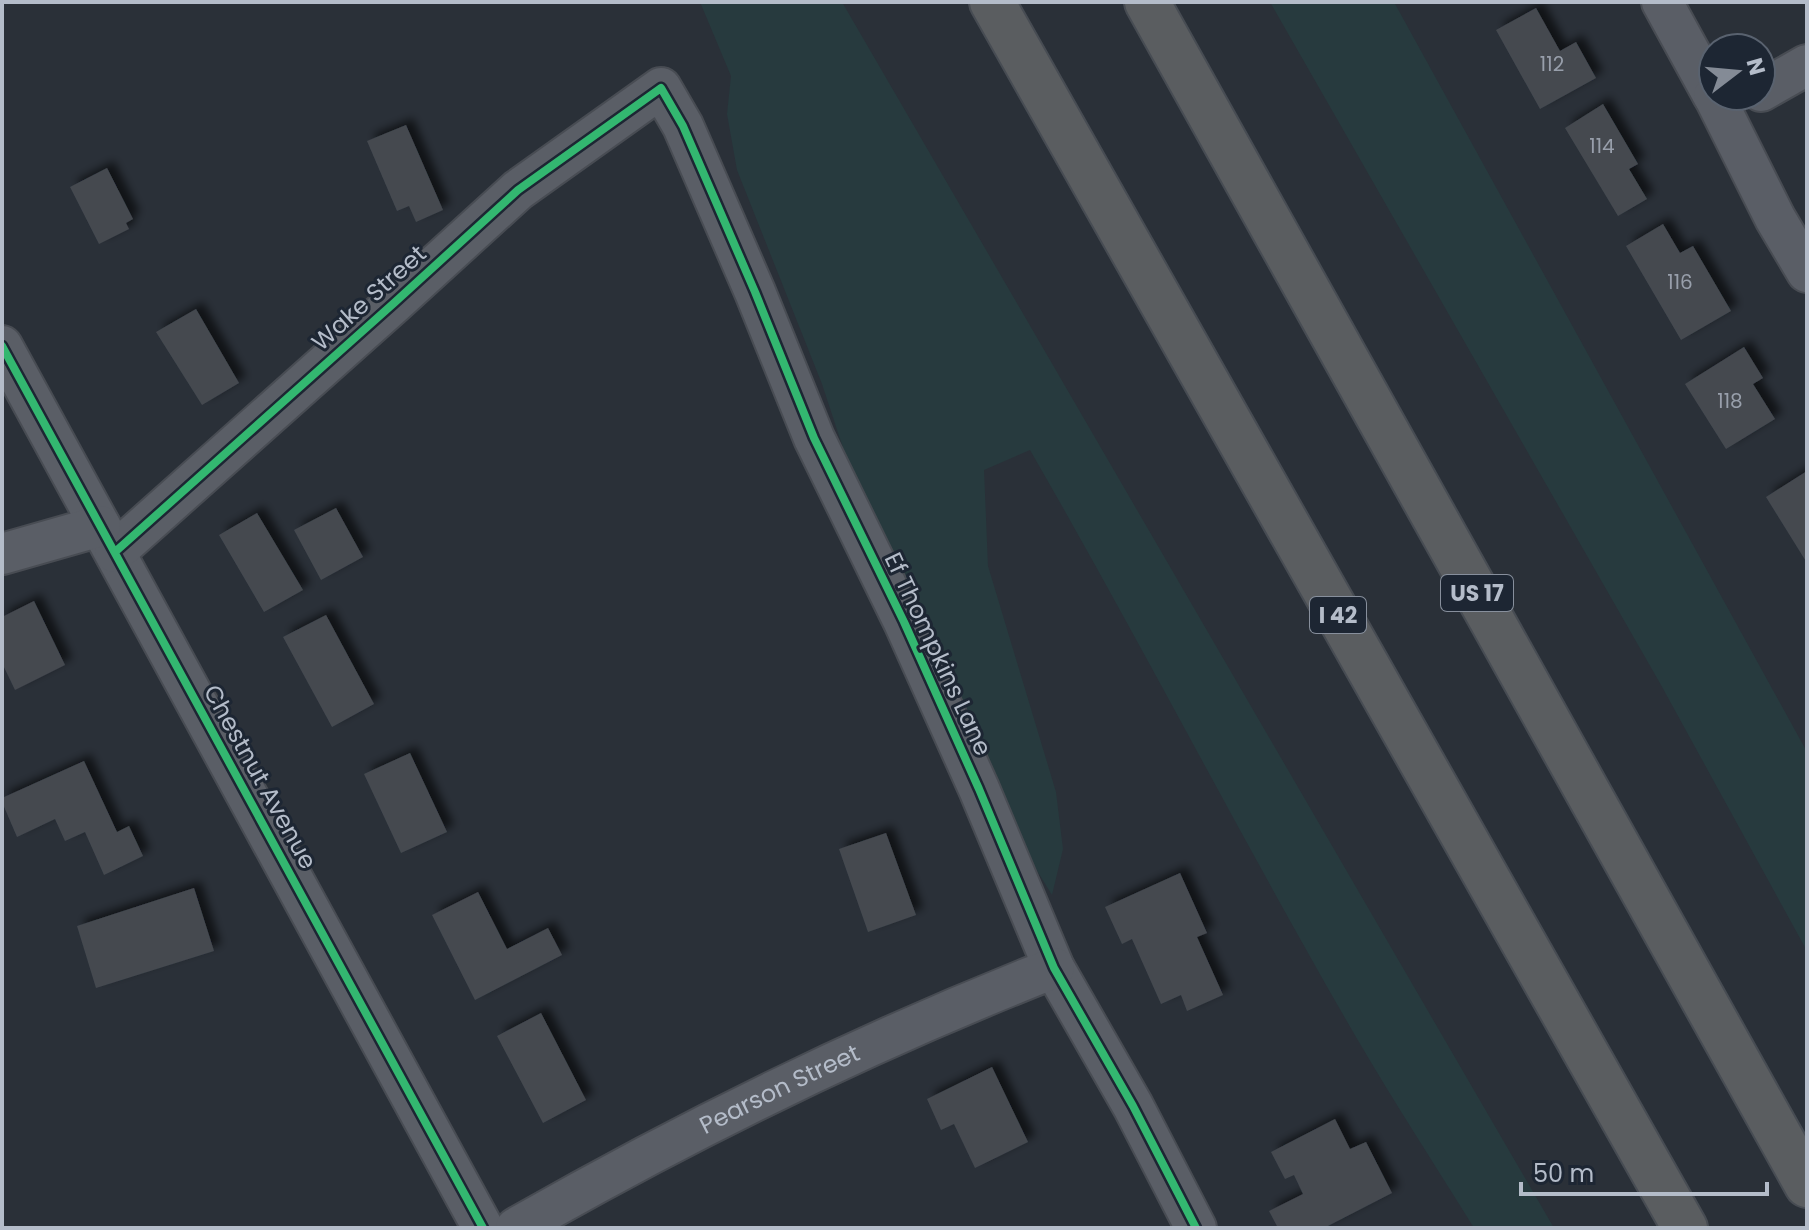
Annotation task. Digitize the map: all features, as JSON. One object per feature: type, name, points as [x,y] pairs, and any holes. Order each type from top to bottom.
[{"type":"highway","name":"I 42","points":[[992,2],[1685,1228]]},
{"type":"highway","name":"US 17","points":[[1147,2],[1807,1185]]},
{"type":"street","points":[[1662,2],[1697,56]]},
{"type":"street","points":[[1777,82],[1807,65]]},
{"type":"street","name":"Wake Street","points":[[2,554],[108,539],[518,190],[661,88]]},
{"type":"street","name":"Ef Thompkins Lane","points":[[661,88],[676,112],[719,209],[814,438],[904,622],[979,789],[1054,968],[1133,1106],[1196,1228]]},
{"type":"street","points":[[1731,112],[1775,218],[1807,272]]},
{"type":"street","name":"Chestnut Avenue","points":[[2,346],[483,1228]]},
{"type":"street","name":"Pearson Street","points":[[516,1228],[728,1113],[832,1062],[952,1008],[1054,968]]},
{"type":"green space","points":[[700,2],[842,2],[1554,1228],[1474,1228],[1314,964],[1030,450],[984,470],[988,566],[1056,792],[1063,849],[1052,895],[1028,856],[925,615],[847,460],[822,384],[737,170],[727,114],[731,76]]},
{"type":"green space","points":[[1270,2],[1394,2],[1807,752],[1807,951],[1661,685]]},
{"type":"building","points":[[1536,8],[1560,51],[1576,42],[1596,78],[1540,109],[1496,30]]},
{"type":"building","points":[[1603,104],[1638,164],[1629,169],[1647,199],[1618,216],[1565,128]]},
{"type":"building","points":[[406,125],[443,210],[416,222],[409,206],[397,211],[367,141]]},
{"type":"building","points":[[107,168],[133,219],[126,223],[129,229],[99,244],[70,187]]},
{"type":"building","points":[[1663,224],[1680,253],[1693,246],[1731,311],[1681,340],[1626,246]]},
{"type":"building","points":[[196,309],[239,383],[202,405],[156,332]]},
{"type":"building","points":[[1744,347],[1763,378],[1753,384],[1775,419],[1726,449],[1685,384]]},
{"type":"building","points":[[1807,471],[1807,563],[1766,497]]},
{"type":"building","points":[[336,508],[363,557],[321,580],[294,530]]},
{"type":"building","points":[[257,513],[303,590],[264,612],[219,535]]},
{"type":"building","points":[[34,601],[65,665],[15,690],[2,663],[2,617]]},
{"type":"building","points":[[326,615],[374,704],[332,727],[283,637]]},
{"type":"building","points":[[410,753],[447,832],[401,853],[364,774]]},
{"type":"building","points":[[84,761],[117,832],[129,826],[143,856],[104,875],[85,832],[65,841],[55,819],[17,837],[2,802],[2,798]]},
{"type":"building","points":[[886,833],[916,915],[868,932],[839,849]]},
{"type":"building","points":[[1180,873],[1207,933],[1197,937],[1223,995],[1187,1011],[1181,995],[1161,1004],[1132,939],[1122,944],[1105,907]]},
{"type":"building","points":[[194,888],[214,951],[96,988],[77,926]]},
{"type":"building","points":[[478,892],[507,949],[548,928],[562,955],[475,1000],[432,915]]},
{"type":"building","points":[[541,1013],[586,1100],[543,1123],[497,1036]]},
{"type":"building","points":[[992,1067],[1028,1142],[975,1168],[954,1124],[941,1130],[927,1099]]},
{"type":"building","points":[[1335,1119],[1350,1149],[1366,1142],[1392,1193],[1324,1228],[1278,1228],[1269,1211],[1303,1194],[1294,1175],[1285,1179],[1271,1152]]},
{"type":"cycle path","points":[[115,552],[518,190],[661,88],[683,126],[814,438],[904,622],[1054,968],[1133,1106],[1196,1228]]},
{"type":"cycle path","points":[[2,346],[483,1228]]}]
